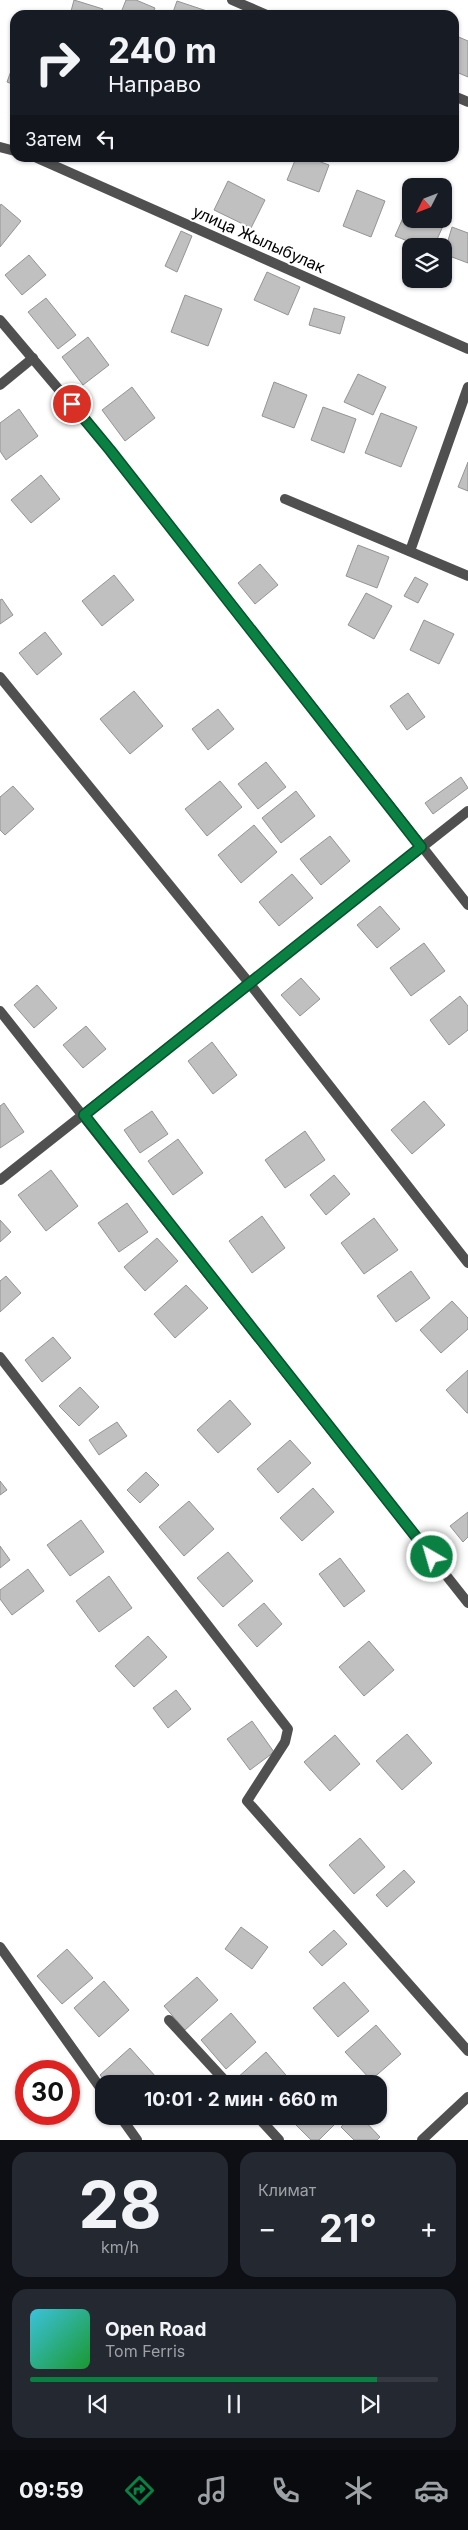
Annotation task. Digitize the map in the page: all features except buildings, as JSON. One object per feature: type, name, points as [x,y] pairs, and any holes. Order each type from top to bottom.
[{"type":"street","points":[[232,0],[255,10]]},
{"type":"street","name":"улица Жылыбулак","points":[[46,162],[468,349]]},
{"type":"street","points":[[0,320],[110,450],[468,905]]},
{"type":"street","points":[[0,384],[33,358]]},
{"type":"street","points":[[410,550],[468,387]]},
{"type":"street","points":[[285,499],[468,576]]},
{"type":"street","points":[[0,677],[250,984],[468,1263]]},
{"type":"street","points":[[0,1180],[468,811]]},
{"type":"street","points":[[0,1011],[468,1602]]},
{"type":"street","points":[[0,1357],[288,1729],[285,1742],[247,1801],[468,2051]]},
{"type":"street","points":[[0,1947],[95,2080]]},
{"type":"street","points":[[170,2020],[220,2075]]},
{"type":"street","points":[[422,2140],[468,2097]]},
{"type":"street","points":[[126,2125],[137,2140]]},
{"type":"street","points":[[265,2125],[279,2140]]},
{"type":"route","points":[[72,404],[421,847],[84,1115],[432,1557]]}]
